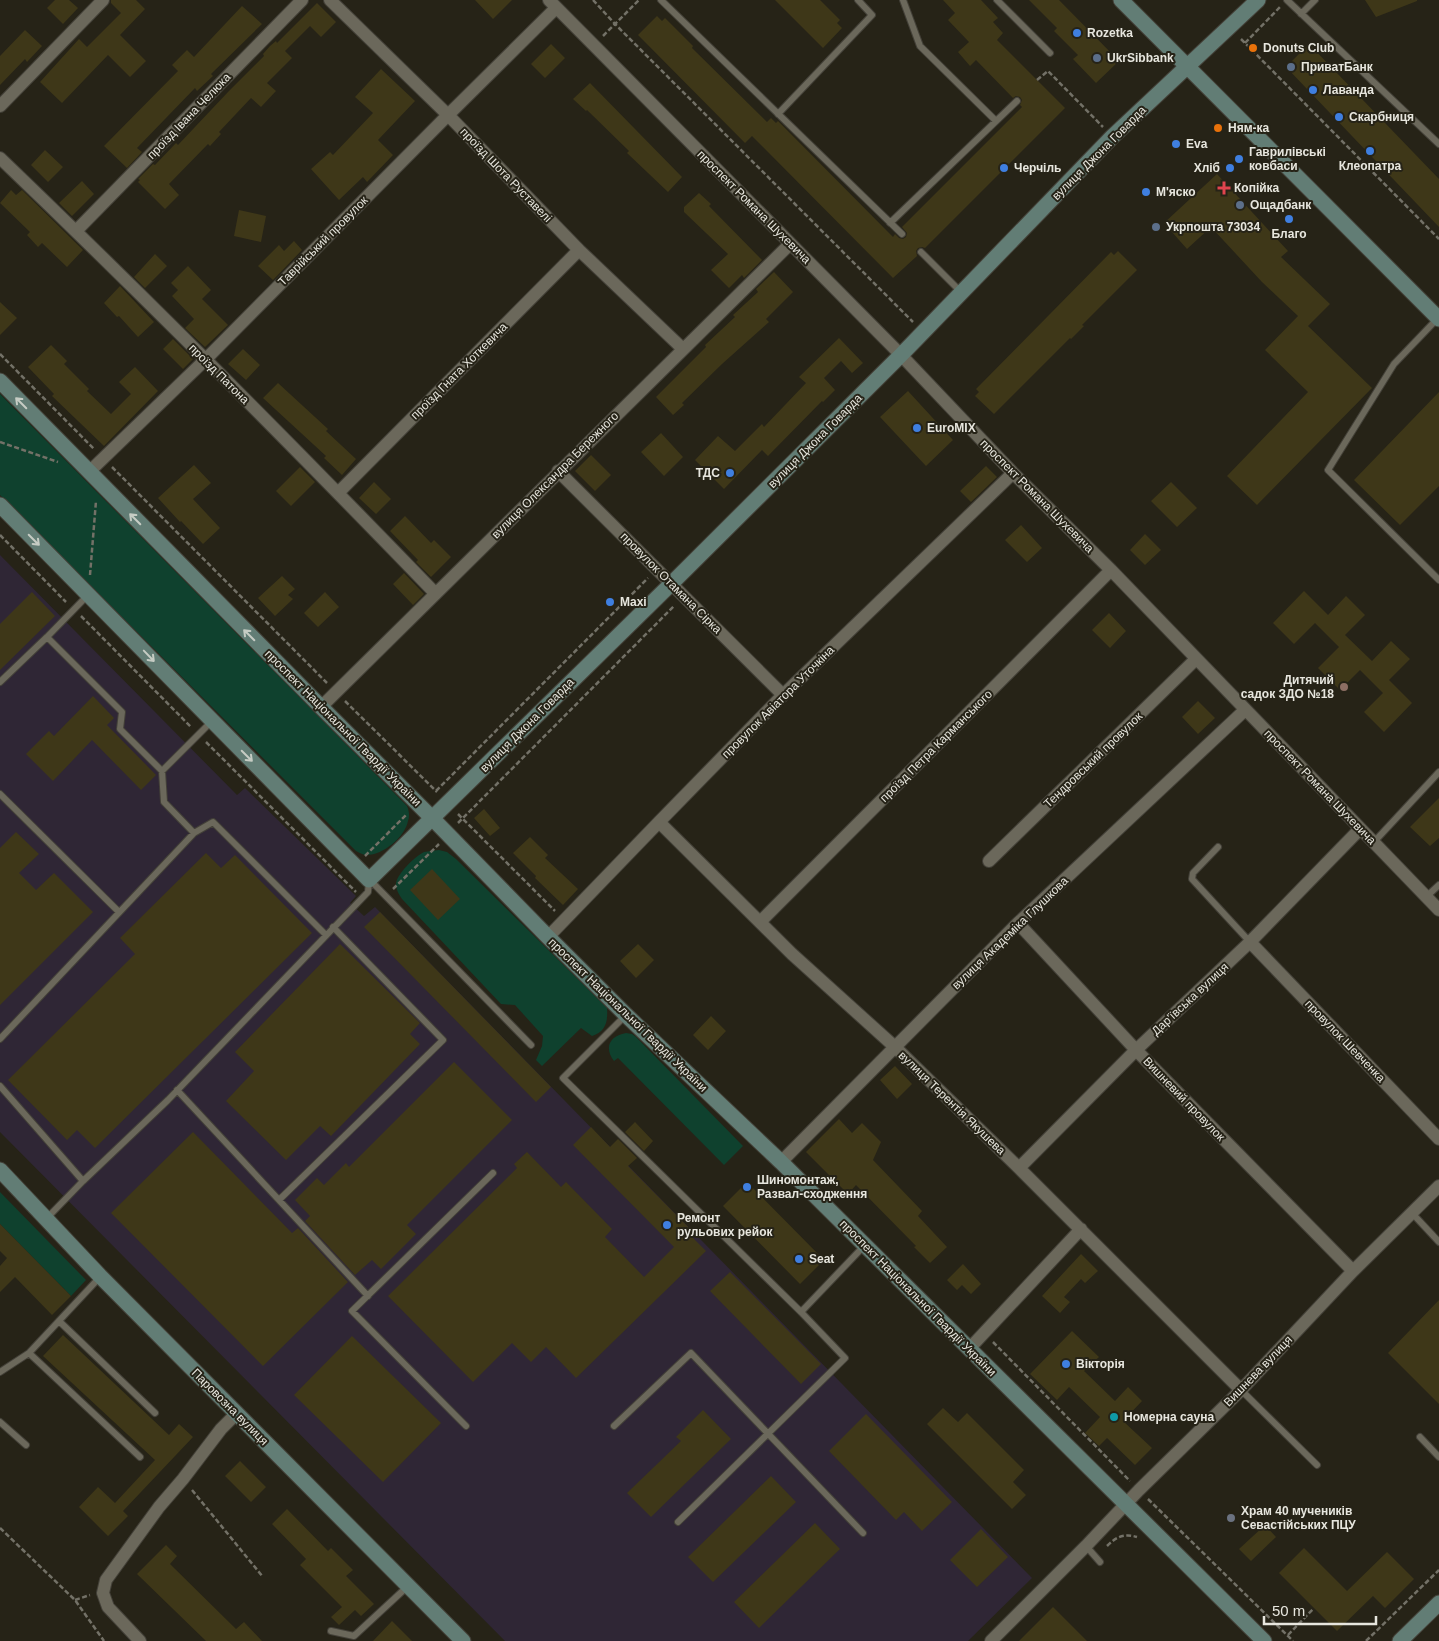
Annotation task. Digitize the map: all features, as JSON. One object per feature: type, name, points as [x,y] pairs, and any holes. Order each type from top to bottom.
[{"type":"street","name":"проїзд Івана Челюка","points":[[76,232],[302,0]]},
{"type":"street","name":"проїзд Шота Руставелі","points":[[330,0],[448,115],[579,250],[683,349]]},
{"type":"street","points":[[1121,0],[1439,318]]},
{"type":"street","name":"вулиця Джона Говарда","points":[[369,880],[901,355],[1112,137],[1258,0]]},
{"type":"street","points":[[0,106],[97,2]]},
{"type":"street","name":"Таврійський провулок","points":[[90,472],[205,360],[448,115],[552,4]]},
{"type":"street","name":"проспект Романа Шухевича","points":[[552,4],[901,355],[1013,473],[1112,570],[1439,910]]},
{"type":"street","name":"проїзд Патона","points":[[0,158],[205,360],[435,593]]},
{"type":"street","name":"вулиця Олександра Бережного","points":[[321,707],[335,691],[790,244]]},
{"type":"street","name":"проїзд Гната Хоткевича","points":[[338,493],[579,250]]},
{"type":"street","name":"проспект Національної Гвардії України","points":[[0,382],[626,1015],[781,1162],[1264,1641]]},
{"type":"street","name":"провулок Отамана Сірка","points":[[558,471],[783,695]]},
{"type":"street","name":"провулок Авіатора Уточкіна","points":[[548,937],[783,695],[1013,473]]},
{"type":"street","points":[[0,505],[369,880]]},
{"type":"street","name":"проїзд Петра Карманського","points":[[760,922],[1112,570]]},
{"type":"street","name":"Тендровський провулок","points":[[989,861],[1196,659]]},
{"type":"street","name":"вулиця Академіка Глушкова","points":[[781,1162],[1018,923],[1245,710]]},
{"type":"street","name":"вулиця Терентія Якушева","points":[[658,822],[792,954],[894,1047],[1019,1168],[1241,1390]]},
{"type":"street","name":"Дар'ївська вулиця","points":[[1019,1168],[1136,1050],[1250,942],[1360,829]]},
{"type":"street","name":"Вишневий провулок","points":[[1018,923],[1136,1050],[1353,1271]]},
{"type":"street","name":"провулок Шевченка","points":[[1250,942],[1439,1139]]},
{"type":"street","name":"Паровозна вулиця","points":[[0,1170],[100,1276],[463,1641]]},
{"type":"street","name":"Вишнева вулиця","points":[[991,1641],[1139,1490],[1241,1390],[1353,1271],[1439,1186]]},
{"type":"street","points":[[969,1349],[1081,1229]]},
{"type":"street","points":[[140,1641],[108,1607],[103,1593],[106,1580],[159,1507],[183,1479],[221,1428],[236,1412]]},
{"type":"street","points":[[1400,1641],[1439,1603]]},
{"type":"lane","points":[[661,0],[902,234]]},
{"type":"lane","points":[[778,114],[872,15],[858,0]]},
{"type":"lane","points":[[903,0],[920,46],[996,121]]},
{"type":"lane","points":[[997,0],[1050,53]]},
{"type":"lane","points":[[1287,0],[1439,144]]},
{"type":"lane","points":[[1300,14],[1315,0]]},
{"type":"lane","points":[[890,223],[1017,101]]},
{"type":"lane","points":[[921,252],[962,292]]},
{"type":"lane","points":[[1439,318],[1394,364],[1328,470],[1439,580]]},
{"type":"lane","points":[[0,682],[89,594]]},
{"type":"lane","points":[[47,636],[122,712],[120,728],[162,771],[164,802],[194,833]]},
{"type":"lane","points":[[162,771],[212,721]]},
{"type":"lane","points":[[1374,842],[1439,772]]},
{"type":"lane","points":[[0,794],[119,912]]},
{"type":"lane","points":[[0,1039],[194,833],[214,822],[326,935]]},
{"type":"lane","points":[[1218,847],[1193,873],[1192,879],[1250,942]]},
{"type":"lane","points":[[369,880],[531,1045]]},
{"type":"lane","points":[[47,1218],[177,1090],[368,892],[369,880]]},
{"type":"lane","points":[[1426,897],[1439,885]]},
{"type":"lane","points":[[279,1200],[443,1040],[333,928]]},
{"type":"lane","points":[[626,1015],[564,1078],[801,1312],[845,1358],[678,1522]]},
{"type":"lane","points":[[0,1086],[83,1181]]},
{"type":"lane","points":[[177,1090],[368,1296]]},
{"type":"lane","points":[[466,1426],[352,1311],[493,1174]]},
{"type":"lane","points":[[1412,1213],[1439,1242]]},
{"type":"lane","points":[[801,1312],[864,1246]]},
{"type":"lane","points":[[0,1372],[28,1353],[100,1276]]},
{"type":"lane","points":[[59,1321],[155,1413]]},
{"type":"lane","points":[[28,1353],[140,1457]]},
{"type":"lane","points":[[614,1426],[691,1353],[862,1533]]},
{"type":"lane","points":[[1241,1390],[1317,1465]]},
{"type":"lane","points":[[0,1422],[26,1446]]},
{"type":"lane","points":[[1420,1437],[1439,1457]]},
{"type":"lane","points":[[1086,1546],[1097,1560]]},
{"type":"lane","points":[[331,1631],[354,1636],[408,1586]]},
{"type":"path","points":[[593,0],[923,332]]},
{"type":"path","points":[[594,45],[639,0]]},
{"type":"path","points":[[1245,43],[1287,0]]},
{"type":"path","points":[[1241,39],[1439,239]]},
{"type":"path","points":[[1037,80],[1048,71],[1112,137]]},
{"type":"path","points":[[0,354],[564,920]]},
{"type":"path","points":[[0,442],[63,463]]},
{"type":"path","points":[[89,594],[96,501]]},
{"type":"path","points":[[356,866],[657,569]]},
{"type":"path","points":[[386,897],[684,596]]},
{"type":"path","points":[[984,1333],[1139,1490],[1293,1641]]},
{"type":"path","points":[[183,1479],[262,1577]]},
{"type":"path","points":[[0,1528],[75,1600],[104,1641]]},
{"type":"path","points":[[1097,1560],[1111,1542],[1119,1536],[1137,1536],[1144,1544]]},
{"type":"path","points":[[1366,1641],[1439,1570]]},
{"type":"path","points":[[1288,1635],[1314,1608]]},
{"type":"shaded area","points":[[0,555],[237,795],[245,788],[356,896],[350,903],[364,916],[375,907],[1032,1578],[968,1641],[505,1641],[0,1132]]},
{"type":"green space","points":[[0,394],[407,806],[409,819],[398,839],[380,852],[373,854],[364,855],[356,851],[0,495]]},
{"type":"green space","points":[[439,850],[447,852],[456,859],[607,1008],[606,1022],[600,1032],[592,1036],[581,1028],[542,1066],[536,1060],[542,1046],[543,1036],[515,1005],[501,1004],[402,899],[398,892],[397,880],[407,866],[424,852]]},
{"type":"green space","points":[[626,1033],[636,1037],[743,1146],[724,1165],[618,1058],[614,1061],[609,1052],[610,1043],[616,1037]]},
{"type":"green space","points":[[0,1192],[86,1280],[71,1296],[0,1224]]},
{"type":"building","points":[[55,0],[69,0],[78,8],[63,24],[47,8]]},
{"type":"building","points":[[111,0],[136,0],[145,9],[120,35],[146,61],[130,77],[108,55],[62,103],[40,82],[79,39],[87,47],[121,13],[111,3]]},
{"type":"building","points":[[475,0],[512,0],[493,19]]},
{"type":"building","points":[[775,0],[820,0],[840,20],[837,23],[842,28],[823,48]]},
{"type":"building","points":[[943,0],[981,0],[998,18],[993,22],[1003,33],[997,40],[1065,108],[925,248],[918,248],[916,251],[917,256],[893,278],[752,136],[745,143],[638,35],[657,16],[662,21],[665,18],[693,46],[692,48],[767,122],[771,118],[776,123],[778,121],[893,237],[895,234],[903,239],[907,233],[902,227],[1022,107],[1020,105],[1022,100],[1020,97],[1016,96],[1013,98],[976,60],[970,66],[958,52],[969,42],[948,20],[955,13]]},
{"type":"building","points":[[1029,0],[1059,0],[1119,61],[1096,83],[1073,59],[1078,55],[1054,31],[1057,28]]},
{"type":"building","points":[[1365,0],[1417,0],[1417,1],[1376,17]]},
{"type":"building","points":[[317,3],[336,22],[321,37],[310,26],[285,51],[292,58],[267,83],[276,91],[261,107],[251,98],[219,132],[221,134],[210,146],[208,144],[169,184],[179,195],[165,209],[138,182],[140,180],[138,179],[153,164],[155,165],[176,143],[178,145],[264,56],[263,54],[270,46],[276,41],[277,43]]},
{"type":"building","points":[[242,6],[262,24],[211,74],[213,76],[197,91],[195,88],[137,148],[142,152],[127,168],[104,146],[178,71],[172,65],[187,50],[194,57]]},
{"type":"building","points":[[25,30],[42,46],[27,62],[25,59],[0,85],[0,56]]},
{"type":"building","points":[[551,44],[565,58],[545,78],[531,64]]},
{"type":"building","points":[[1309,44],[1439,179],[1439,227],[1286,67]]},
{"type":"building","points":[[381,69],[415,101],[378,140],[393,155],[367,182],[363,177],[339,200],[311,169],[330,152],[333,155],[373,113],[355,97]]},
{"type":"building","points":[[590,83],[682,177],[668,192],[627,153],[629,151],[573,99]]},
{"type":"building","points":[[45,150],[63,167],[48,182],[31,165]]},
{"type":"building","points":[[1217,174],[1288,251],[1281,257],[1330,304],[1308,326],[1372,388],[1257,505],[1227,476],[1308,392],[1265,350],[1298,316],[1262,282],[1211,227],[1187,249],[1164,223]]},
{"type":"building","points":[[82,181],[94,194],[72,216],[59,203]]},
{"type":"building","points":[[11,190],[16,195],[22,190],[83,250],[67,267],[42,243],[38,247],[27,235],[30,232],[0,203]]},
{"type":"building","points":[[699,193],[711,204],[709,206],[762,260],[744,278],[742,275],[729,288],[711,270],[728,254],[684,212],[684,207]]},
{"type":"building","points":[[239,210],[266,216],[261,242],[234,236]]},
{"type":"building","points":[[294,241],[302,250],[273,280],[258,266],[279,245],[284,251]]},
{"type":"building","points":[[1118,251],[1137,270],[1082,325],[1084,326],[994,414],[975,396],[979,392],[976,389],[1111,252],[1114,255]]},
{"type":"building","points":[[155,254],[167,266],[145,288],[134,277]]},
{"type":"building","points":[[188,266],[211,290],[202,299],[228,325],[205,347],[185,328],[194,319],[172,296],[178,290],[171,283]]},
{"type":"building","points":[[774,272],[793,292],[766,319],[769,322],[722,364],[682,403],[684,405],[673,415],[656,397],[706,347],[705,345],[735,317],[733,315],[758,292],[756,289]]},
{"type":"building","points":[[120,286],[154,322],[138,337],[104,303]]},
{"type":"building","points":[[0,302],[17,318],[0,335]]},
{"type":"building","points":[[839,338],[863,363],[852,373],[841,361],[824,378],[835,390],[768,456],[762,450],[724,489],[695,460],[718,436],[735,451],[762,424],[764,427],[806,383],[799,377]]},
{"type":"building","points":[[173,339],[193,359],[183,369],[163,349]]},
{"type":"building","points":[[51,345],[67,361],[64,364],[89,389],[87,391],[111,414],[131,394],[119,382],[135,367],[158,391],[104,446],[52,396],[54,394],[28,367]]},
{"type":"building","points":[[243,349],[260,365],[246,380],[228,364]]},
{"type":"building","points":[[278,383],[328,429],[326,431],[356,459],[342,475],[324,458],[326,456],[263,398]]},
{"type":"building","name":"EuroMIX","points":[[908,391],[953,440],[926,466],[880,417]]},
{"type":"building","points":[[1439,392],[1439,486],[1400,525],[1354,480]]},
{"type":"building","points":[[661,433],[683,457],[664,476],[641,452]]},
{"type":"building","points":[[591,455],[611,475],[595,491],[575,471]]},
{"type":"building","points":[[194,465],[211,483],[193,499],[220,528],[203,544],[158,498]]},
{"type":"building","points":[[986,466],[997,477],[971,502],[960,491]]},
{"type":"building","points":[[300,467],[315,482],[291,506],[276,491]]},
{"type":"building","points":[[374,482],[391,499],[376,514],[359,498]]},
{"type":"building","points":[[1171,482],[1197,508],[1177,527],[1151,501]]},
{"type":"building","points":[[405,516],[431,543],[434,540],[451,557],[431,577],[416,562],[418,560],[390,531]]},
{"type":"building","points":[[1021,525],[1042,548],[1027,562],[1005,540]]},
{"type":"building","points":[[1145,534],[1161,550],[1145,565],[1130,550]]},
{"type":"building","points":[[404,573],[424,594],[413,605],[393,584]]},
{"type":"building","points":[[282,576],[295,589],[288,595],[293,599],[275,616],[258,598]]},
{"type":"building","points":[[1304,591],[1328,615],[1346,596],[1365,615],[1345,635],[1372,661],[1391,641],[1410,659],[1389,680],[1412,703],[1384,732],[1364,712],[1383,693],[1360,670],[1340,690],[1318,668],[1339,647],[1315,623],[1294,644],[1273,623]]},
{"type":"building","points":[[32,592],[55,616],[0,670],[0,624]]},
{"type":"building","points":[[325,592],[339,607],[318,627],[304,613]]},
{"type":"building","points":[[1109,613],[1126,631],[1110,648],[1092,630]]},
{"type":"building","points":[[93,696],[114,718],[107,725],[156,775],[141,790],[92,740],[53,781],[26,754],[49,731],[54,736]]},
{"type":"building","points":[[1198,701],[1215,718],[1198,734],[1182,717]]},
{"type":"building","points":[[1439,798],[1439,838],[1430,846],[1410,827]]},
{"type":"building","points":[[484,809],[500,828],[490,836],[474,818]]},
{"type":"building","points":[[16,832],[39,854],[19,873],[36,890],[54,873],[93,912],[0,1005],[0,848]]},
{"type":"building","points":[[530,837],[548,855],[545,858],[578,889],[563,905],[513,853]]},
{"type":"building","points":[[206,853],[221,868],[235,855],[312,933],[95,1148],[77,1130],[67,1140],[8,1080],[135,954],[120,938]]},
{"type":"building","points":[[432,869],[460,899],[438,920],[410,890]]},
{"type":"building","points":[[380,912],[551,1087],[536,1102],[364,927]]},
{"type":"building","points":[[340,944],[420,1023],[410,1034],[420,1044],[331,1136],[320,1126],[286,1160],[226,1101],[254,1071],[235,1052]]},
{"type":"building","points":[[638,944],[654,960],[636,978],[620,961]]},
{"type":"building","points":[[711,1016],[726,1031],[708,1050],[693,1035]]},
{"type":"building","points":[[454,1062],[512,1120],[407,1225],[416,1234],[381,1269],[372,1260],[355,1275],[305,1221],[310,1216],[295,1200],[317,1178],[324,1185],[346,1163],[349,1167]]},
{"type":"building","points":[[895,1066],[912,1084],[897,1099],[880,1080]]},
{"type":"building","points":[[839,1119],[852,1133],[862,1123],[881,1142],[873,1160],[922,1211],[918,1216],[947,1247],[930,1263],[914,1247],[916,1246],[856,1185],[848,1194],[806,1152]]},
{"type":"building","points":[[635,1122],[653,1141],[644,1151],[625,1132]]},
{"type":"building","points":[[591,1127],[610,1147],[618,1139],[637,1158],[628,1166],[691,1230],[688,1233],[706,1251],[576,1378],[546,1347],[531,1362],[512,1343],[473,1382],[388,1296],[517,1168],[514,1164],[527,1152],[561,1187],[566,1182],[612,1229],[605,1237],[644,1277],[674,1247],[573,1145]]},
{"type":"building","points":[[193,1132],[292,1233],[298,1228],[348,1282],[263,1366],[111,1213]]},
{"type":"building","points":[[747,1182],[824,1260],[800,1284],[723,1206]]},
{"type":"building","points":[[0,1224],[71,1296],[52,1315],[15,1277],[0,1292],[0,1266],[7,1258],[0,1251]]},
{"type":"building","points":[[1081,1254],[1098,1271],[1085,1283],[1081,1279],[1064,1297],[1070,1302],[1060,1313],[1042,1296]]},
{"type":"building","points":[[963,1264],[981,1284],[971,1294],[962,1285],[957,1290],[947,1280]]},
{"type":"building","points":[[730,1272],[821,1364],[801,1384],[710,1291]]},
{"type":"building","points":[[1439,1300],[1439,1404],[1388,1353]]},
{"type":"building","points":[[1072,1331],[1099,1357],[1084,1371],[1115,1401],[1128,1387],[1142,1401],[1123,1421],[1152,1448],[1135,1465],[1107,1438],[1099,1446],[1085,1433],[1100,1417],[1069,1387],[1057,1400],[1030,1374]]},
{"type":"building","points":[[63,1335],[169,1435],[179,1424],[193,1437],[123,1511],[128,1516],[108,1536],[79,1507],[98,1487],[115,1503],[155,1460],[43,1356]]},
{"type":"building","points":[[352,1336],[441,1423],[383,1482],[294,1395]]},
{"type":"building","points":[[943,1408],[958,1422],[967,1413],[1024,1470],[1013,1482],[1026,1495],[1012,1509],[927,1424]]},
{"type":"building","points":[[703,1410],[731,1439],[651,1517],[627,1493],[681,1441],[676,1437]]},
{"type":"building","points":[[866,1414],[952,1502],[922,1531],[904,1512],[896,1520],[829,1451]]},
{"type":"building","points":[[240,1461],[266,1487],[251,1502],[225,1476]]},
{"type":"building","points":[[771,1476],[796,1502],[713,1582],[688,1557]]},
{"type":"building","points":[[287,1509],[328,1551],[331,1548],[353,1570],[346,1576],[374,1604],[361,1616],[355,1610],[339,1625],[331,1617],[342,1607],[300,1565],[306,1559],[272,1524]]},
{"type":"building","points":[[815,1523],[840,1549],[759,1628],[734,1602]]},
{"type":"building","points":[[1265,1525],[1276,1537],[1251,1561],[1239,1549]]},
{"type":"building","points":[[981,1529],[1008,1557],[977,1587],[950,1560]]},
{"type":"building","points":[[166,1545],[177,1556],[170,1564],[236,1629],[244,1622],[262,1641],[206,1641],[137,1574]]},
{"type":"building","points":[[1304,1548],[1347,1591],[1387,1552],[1414,1579],[1385,1608],[1373,1596],[1337,1631],[1279,1573]]},
{"type":"building","points":[[1053,1607],[1087,1641],[1019,1641]]},
{"type":"building","points":[[392,1621],[412,1641],[373,1641]]},
{"type":"place","name":"Rozetka","points":[[1077,33]]},
{"type":"place","name":"Donuts Club","points":[[1253,48]]},
{"type":"place","name":"UkrSibbank","points":[[1097,58]]},
{"type":"place","name":"ПриватБанк","points":[[1291,67]]},
{"type":"place","name":"Лаванда","points":[[1313,90]]},
{"type":"place","name":"Скарбниця","points":[[1339,117]]},
{"type":"place","name":"Ням-ка","points":[[1218,128]]},
{"type":"place","name":"Eva","points":[[1176,144]]},
{"type":"place","name":"Клеопатра","points":[[1370,151]]},
{"type":"place","name":"Гаврилівські ковбаси","points":[[1239,159]]},
{"type":"place","name":"Черчіль","points":[[1004,168]]},
{"type":"place","name":"Хліб","points":[[1230,168]]},
{"type":"place","name":"Копійка","points":[[1224,188]]},
{"type":"place","name":"М'яско","points":[[1146,192]]},
{"type":"place","name":"Ощадбанк","points":[[1240,205]]},
{"type":"place","name":"Благо","points":[[1289,219]]},
{"type":"place","name":"Укрпошта 73034","points":[[1156,227]]},
{"type":"place","name":"EuroMIX","points":[[917,428]]},
{"type":"place","name":"ТДС","points":[[730,473]]},
{"type":"place","name":"Maxi","points":[[610,602]]},
{"type":"place","name":"Дитячий садок ЗДО №18","points":[[1344,687]]},
{"type":"place","name":"Шиномонтаж, Развал-сходження","points":[[747,1187]]},
{"type":"place","name":"Ремонт рульових рейок","points":[[667,1225]]},
{"type":"place","name":"Seat","points":[[799,1259]]},
{"type":"place","name":"Вікторія","points":[[1066,1364]]},
{"type":"place","name":"Номерна сауна","points":[[1114,1417]]},
{"type":"place","name":"Храм 40 мучеників Севастійських ПЦУ","points":[[1231,1518]]}]
